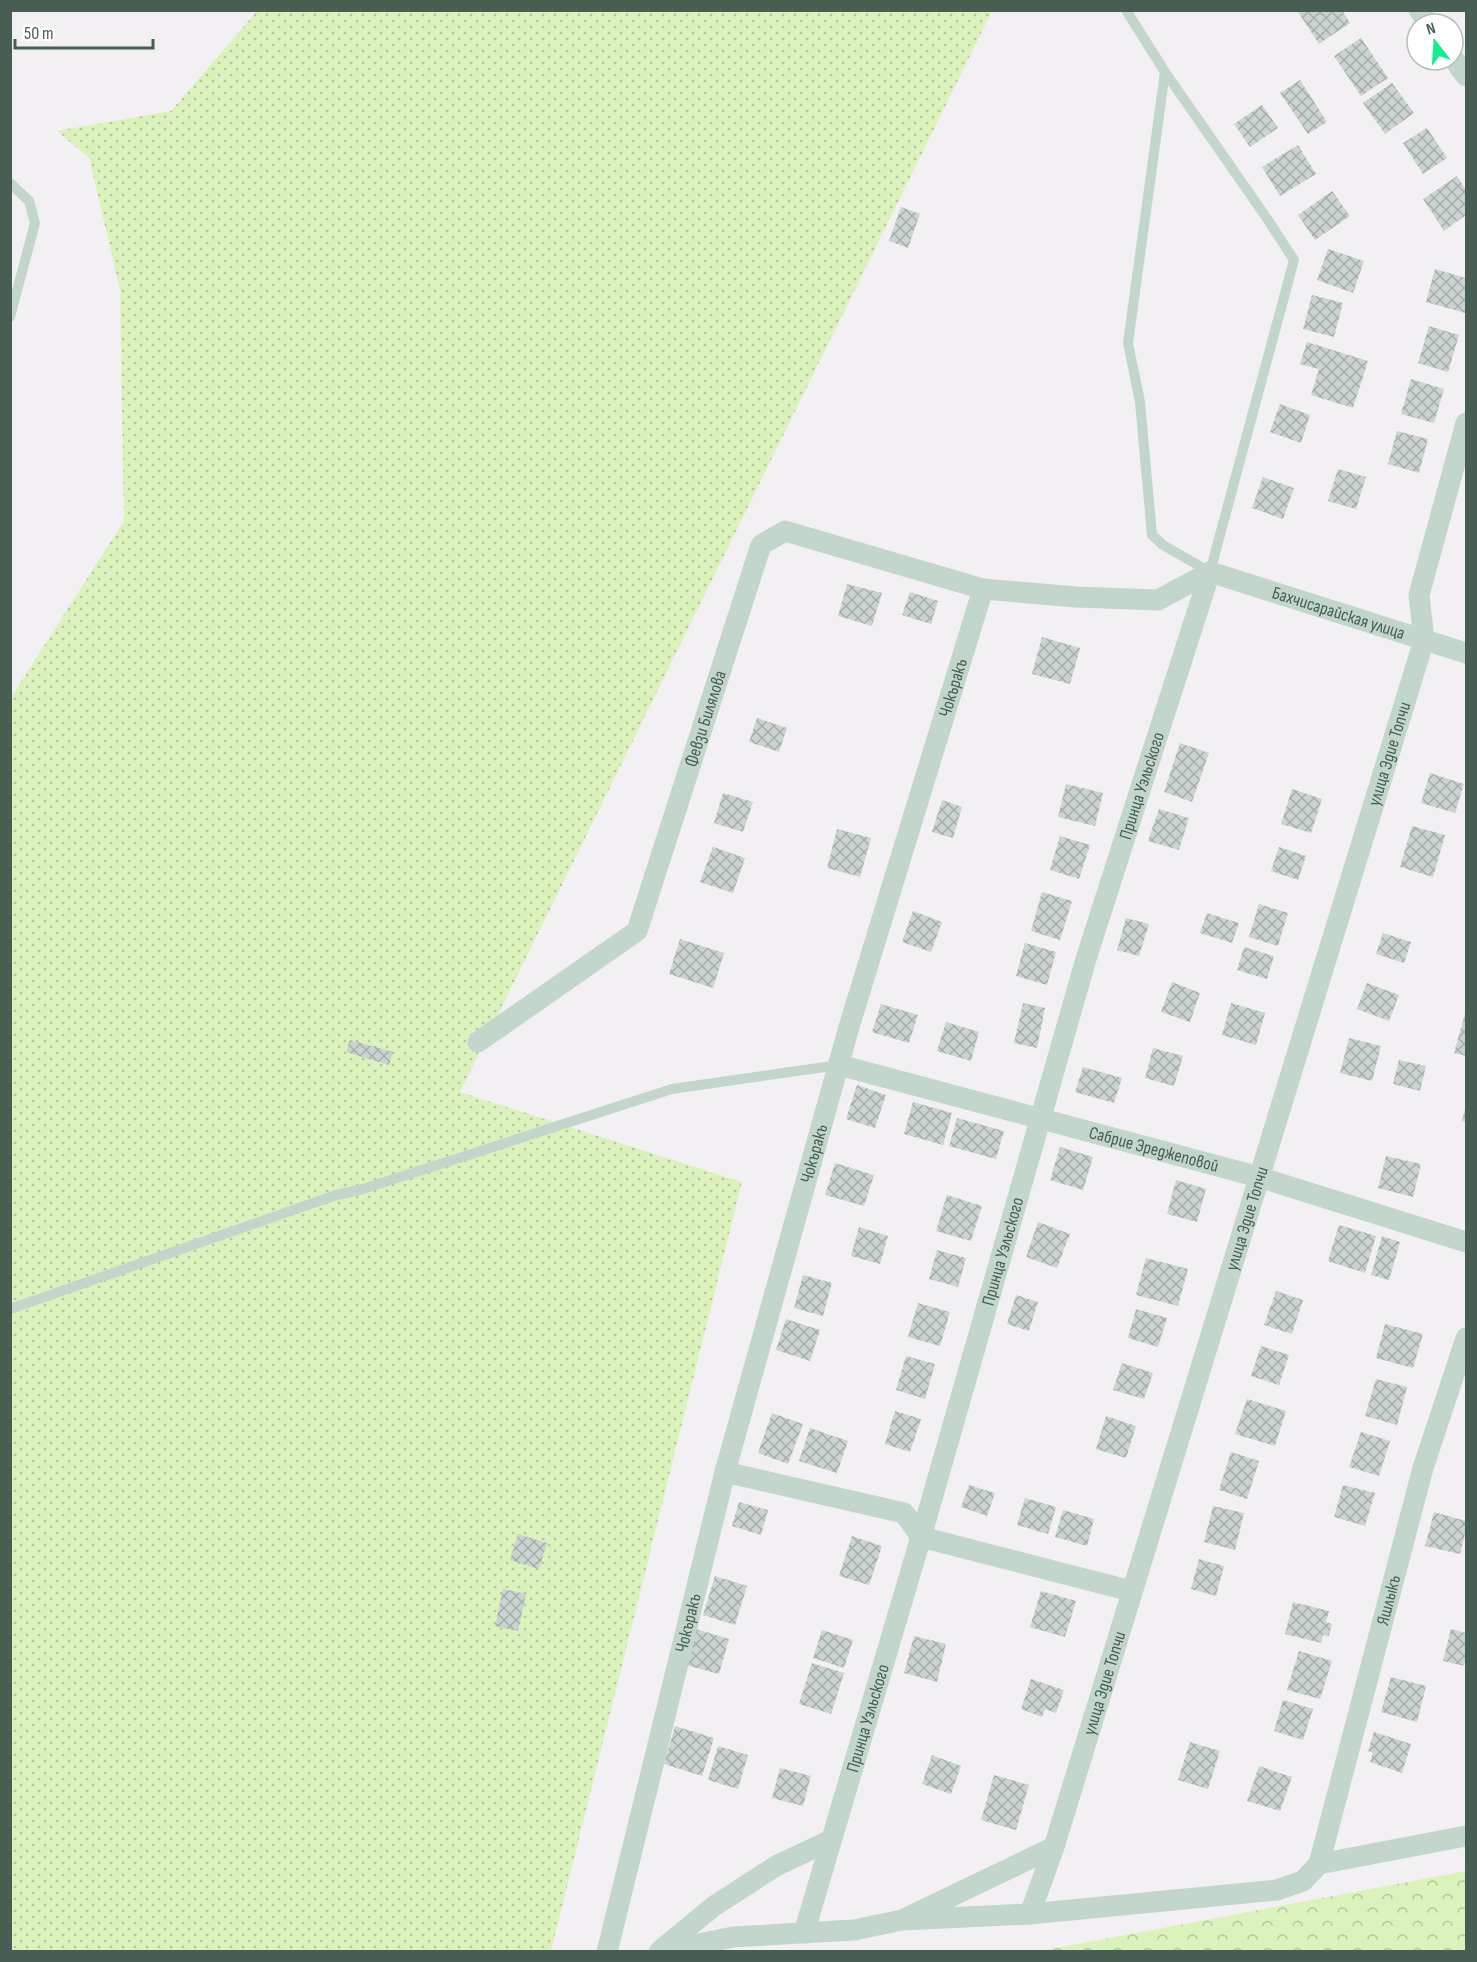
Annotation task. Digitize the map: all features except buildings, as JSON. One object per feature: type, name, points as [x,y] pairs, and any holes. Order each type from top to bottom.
[{"type":"street","name":"улица Эдие Топчи","points":[[1030,1914],[1054,1847],[1424,640],[1419,595],[1467,423]]},
{"type":"street","name":"Февзи Билялова","points":[[478,1042],[637,931],[761,545],[784,531],[983,589]]},
{"type":"street","points":[[983,589],[1076,597],[1158,600],[1210,572]]},
{"type":"street","name":"Бахчисарайская улица","points":[[1210,572],[1467,653]]},
{"type":"street","name":"Принца Уэльского","points":[[804,1933],[921,1537],[1086,959],[1210,572]]},
{"type":"street","name":"Чокъракъ","points":[[607,1952],[725,1472],[839,1065],[983,589]]},
{"type":"street","name":"Сабрие Эреджеповой","points":[[839,1065],[1259,1177],[1467,1242]]},
{"type":"street","name":"Яшлыкъ","points":[[1319,1864],[1423,1468],[1467,1338]]},
{"type":"street","points":[[725,1472],[904,1513],[921,1537],[1131,1591]]},
{"type":"street","points":[[659,1951],[733,1937],[854,1930],[902,1920],[1030,1914],[1277,1890],[1303,1881],[1319,1864],[1467,1836]]},
{"type":"street","points":[[659,1951],[714,1906],[776,1866],[831,1840]]},
{"type":"street","points":[[902,1920],[1054,1847]]},
{"type":"lane","points":[[1126,10],[1294,260],[1210,572],[1163,545],[1152,535],[1140,402],[1128,343],[1166,72]]},
{"type":"lane","points":[[10,183],[29,201],[35,223],[10,317]]},
{"type":"lane","points":[[10,1309],[336,1195],[374,1185],[672,1089],[839,1065]]},
{"type":"green space","points":[[257,11],[992,11],[460,1092],[742,1182],[551,1951],[11,1951],[10,699],[124,521],[120,289],[89,158],[57,131],[171,111]]},
{"type":"green space","points":[[1466,1871],[1466,1951],[1040,1951]]}]
